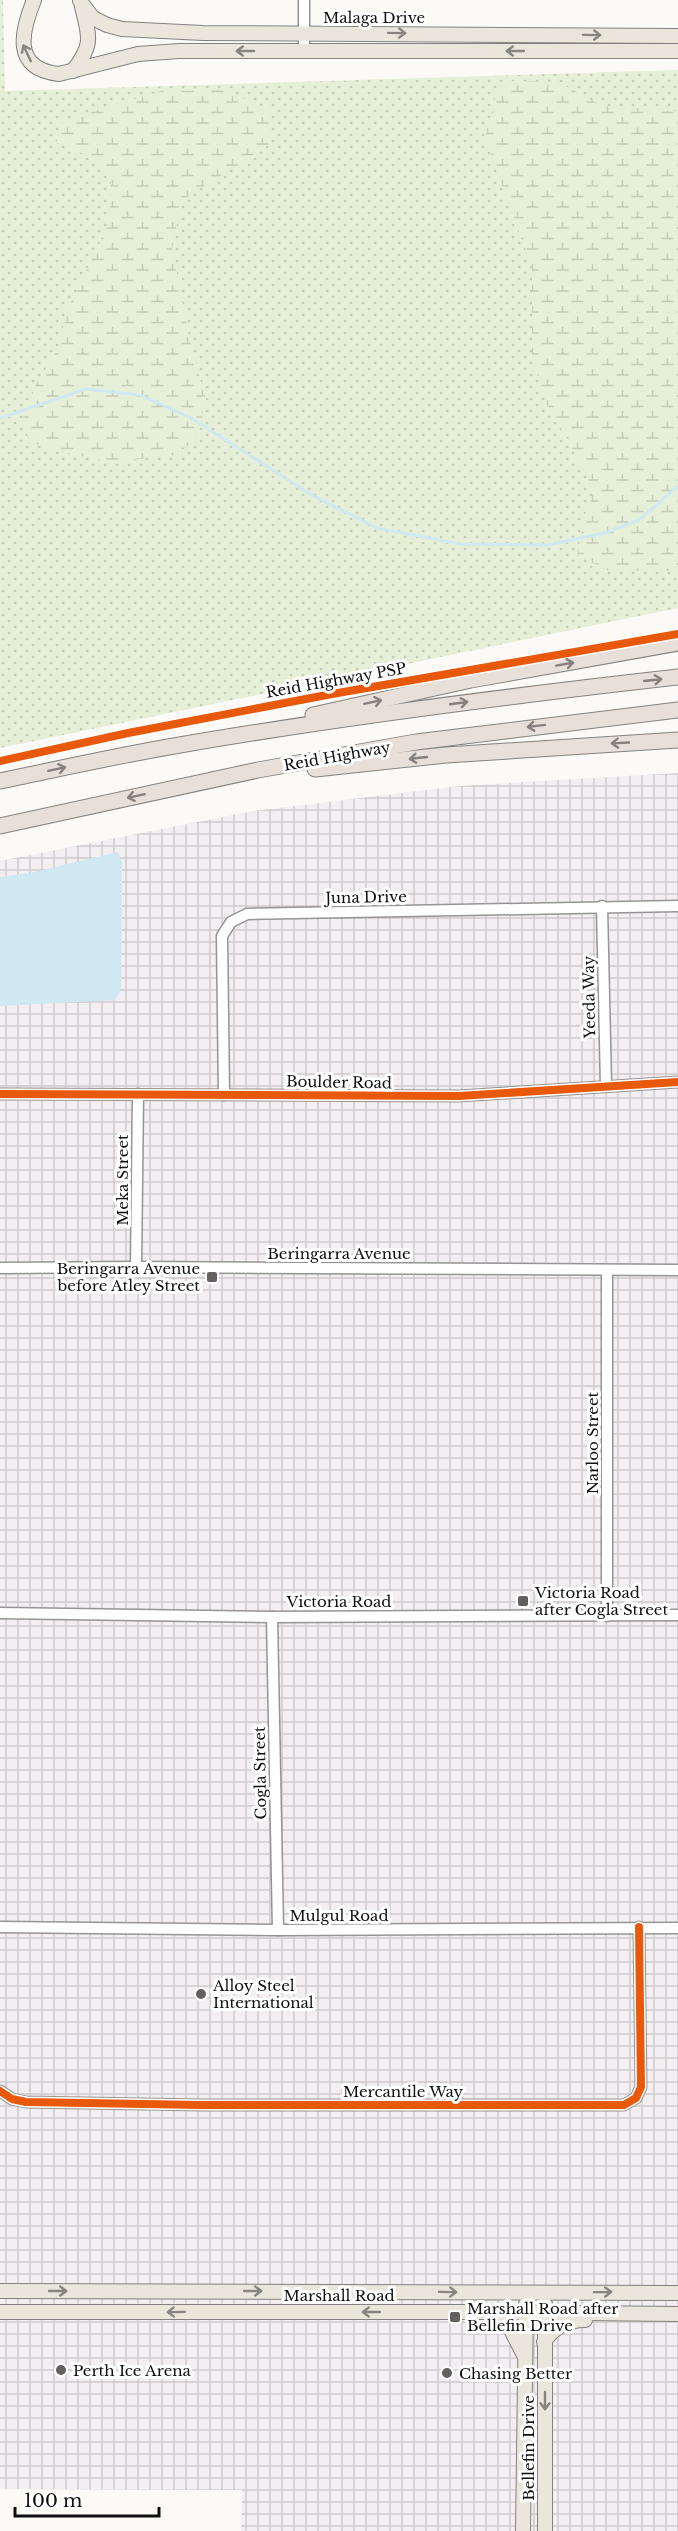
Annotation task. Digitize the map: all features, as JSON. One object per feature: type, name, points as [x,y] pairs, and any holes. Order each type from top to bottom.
[{"type":"highway","points":[[0,781],[172,746],[471,680],[678,643]]},
{"type":"highway","points":[[172,746],[475,700],[678,678]]},
{"type":"highway","name":"Reid Highway","points":[[0,826],[258,770],[416,742],[678,710]]},
{"type":"highway","points":[[193,784],[446,754],[678,740]]},
{"type":"main road","points":[[34,0],[25,23],[22,44],[26,56],[46,72],[59,74],[138,54],[179,51],[678,51]]},
{"type":"main road","points":[[73,71],[86,53],[90,41],[80,0]]},
{"type":"main road","name":"Malaga Drive","points":[[80,0],[93,18],[122,29],[203,33],[678,36]]},
{"type":"main road","name":"Marshall Road","points":[[0,2291],[678,2293]]},
{"type":"main road","name":"Bellefin Drive","points":[[523,2531],[526,2293]]},
{"type":"main road","name":"Bellefin Drive","points":[[545,2293],[545,2531]]},
{"type":"main road","name":"Marshall Road","points":[[0,2312],[493,2312],[678,2315]]},
{"type":"main road","points":[[493,2312],[506,2320],[526,2360]]},
{"type":"main road","points":[[544,2342],[558,2327],[578,2320],[642,2320],[678,2315]]},
{"type":"street","points":[[304,0],[304,51]]},
{"type":"street","name":"Yeeda Way","points":[[602,906],[606,1086]]},
{"type":"street","name":"Juna Drive","points":[[224,1095],[222,936],[231,922],[247,914],[678,906]]},
{"type":"street","name":"Boulder Road","points":[[0,1094],[459,1096],[678,1082]]},
{"type":"street","name":"Meka Street","points":[[136,1267],[138,1094]]},
{"type":"street","name":"Beringarra Avenue","points":[[0,1268],[678,1270]]},
{"type":"street","name":"Narloo Street","points":[[607,1270],[607,1616]]},
{"type":"street","name":"Victoria Road","points":[[0,1613],[273,1617],[678,1615]]},
{"type":"street","name":"Cogla Street","points":[[273,1617],[278,1930]]},
{"type":"street","name":"Mulgul Road","points":[[0,1927],[278,1930],[678,1928]]},
{"type":"street","name":"Mercantile Way","points":[[0,2091],[12,2099],[26,2102],[202,2105],[624,2105],[636,2098],[641,2087],[639,1927]]},
{"type":"shaded area","points":[[678,773],[678,2531],[241,2531],[242,2490],[0,2489],[0,861],[253,811],[459,786]]},
{"type":"green space","points":[[0,0],[3,0],[5,91],[678,70],[678,608],[0,748]]},
{"type":"green space","points":[[513,81],[558,82],[603,106],[678,111],[678,571],[609,571],[577,555],[585,514],[594,491],[546,403],[532,359],[532,268],[485,138],[496,94]]},
{"type":"green space","points":[[223,90],[271,110],[270,144],[181,201],[172,249],[190,341],[206,400],[195,440],[176,455],[110,462],[57,451],[29,442],[23,418],[36,384],[58,349],[68,308],[109,223],[111,179],[90,156],[56,143],[63,120],[161,91]]},
{"type":"water","points":[[118,852],[122,863],[121,989],[115,1000],[0,1006],[0,877],[30,873]]},
{"type":"waterway","points":[[0,418],[86,389],[140,395],[191,418],[310,494],[377,528],[460,544],[548,545],[605,533],[639,520],[678,486]]},
{"type":"cycle path","name":"Reid Highway PSP","points":[[0,761],[128,733],[332,694],[678,634]]},
{"type":"cycle path","points":[[0,1094],[459,1096],[678,1082]]},
{"type":"cycle path","points":[[0,2091],[12,2099],[26,2102],[202,2105],[624,2105],[636,2098],[641,2087],[639,1927]]},
{"type":"place","name":"Beringarra Avenue before Atley Street","points":[[212,1277]]},
{"type":"place","name":"Victoria Road after Cogla Street","points":[[523,1601]]},
{"type":"place","name":"Alloy Steel International","points":[[201,1994]]},
{"type":"place","name":"Marshall Road after Bellefin Drive","points":[[455,2317]]},
{"type":"place","name":"Perth Ice Arena","points":[[61,2370]]},
{"type":"place","name":"Chasing Better","points":[[447,2373]]}]
